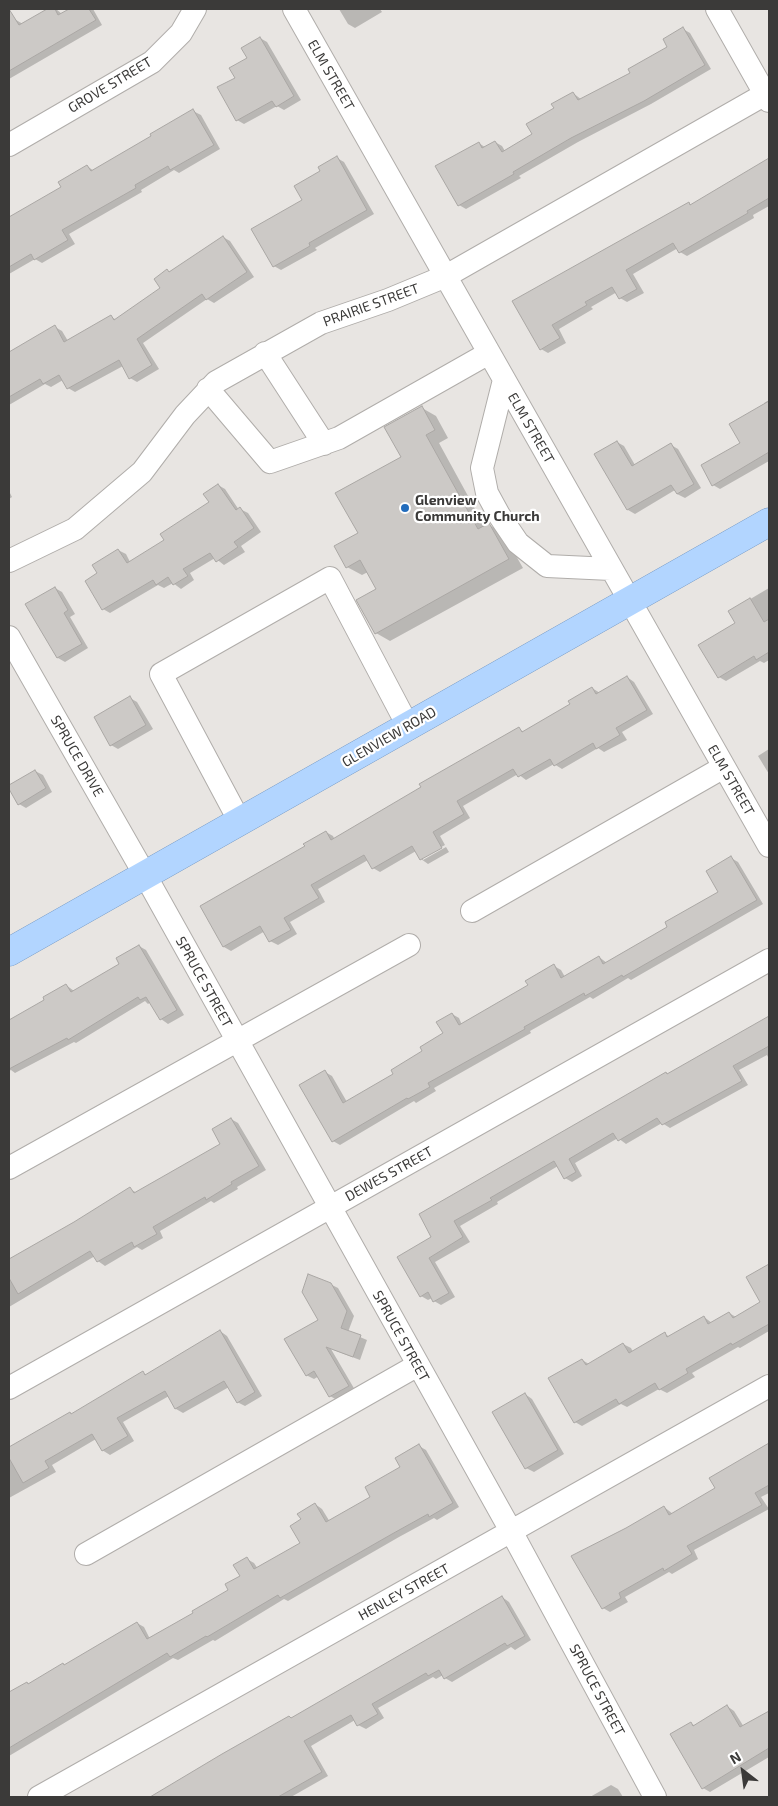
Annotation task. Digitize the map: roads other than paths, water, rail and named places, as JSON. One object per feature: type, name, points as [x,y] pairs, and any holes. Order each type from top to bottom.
[{"type":"main road","name":"GLENVIEW ROAD","points":[[9,952],[769,522]]},
{"type":"street","name":"GROVE STREET","points":[[9,145],[152,62],[182,33],[195,9]]},
{"type":"street","name":"ELM STREET","points":[[294,9],[769,846]]},
{"type":"street","points":[[718,9],[768,96]]},
{"type":"street","name":"PRAIRIE STREET","points":[[9,561],[75,529],[142,472],[185,415],[216,382],[321,323],[388,300],[446,276],[768,96]]},
{"type":"street","points":[[208,390],[270,462],[339,438],[489,353]]},
{"type":"street","points":[[265,354],[324,444]]},
{"type":"street","points":[[504,380],[482,468],[488,493],[499,515],[518,543],[547,566],[612,568]]},
{"type":"street","points":[[240,822],[161,674],[330,578],[408,726]]},
{"type":"street","name":"SPRUCE DRIVE","points":[[9,637],[145,876]]},
{"type":"street","points":[[472,911],[724,767]]},
{"type":"street","name":"SPRUCE STREET","points":[[145,876],[511,1531],[655,1797]]},
{"type":"street","points":[[9,1168],[409,945]]},
{"type":"street","name":"DEWES STREET","points":[[9,1388],[769,960]]},
{"type":"street","points":[[86,1554],[418,1365]]},
{"type":"street","name":"HENLEY STREET","points":[[39,1797],[769,1386]]},
{"type":"place","name":"Glenview Community Church","points":[[405,508]]}]
